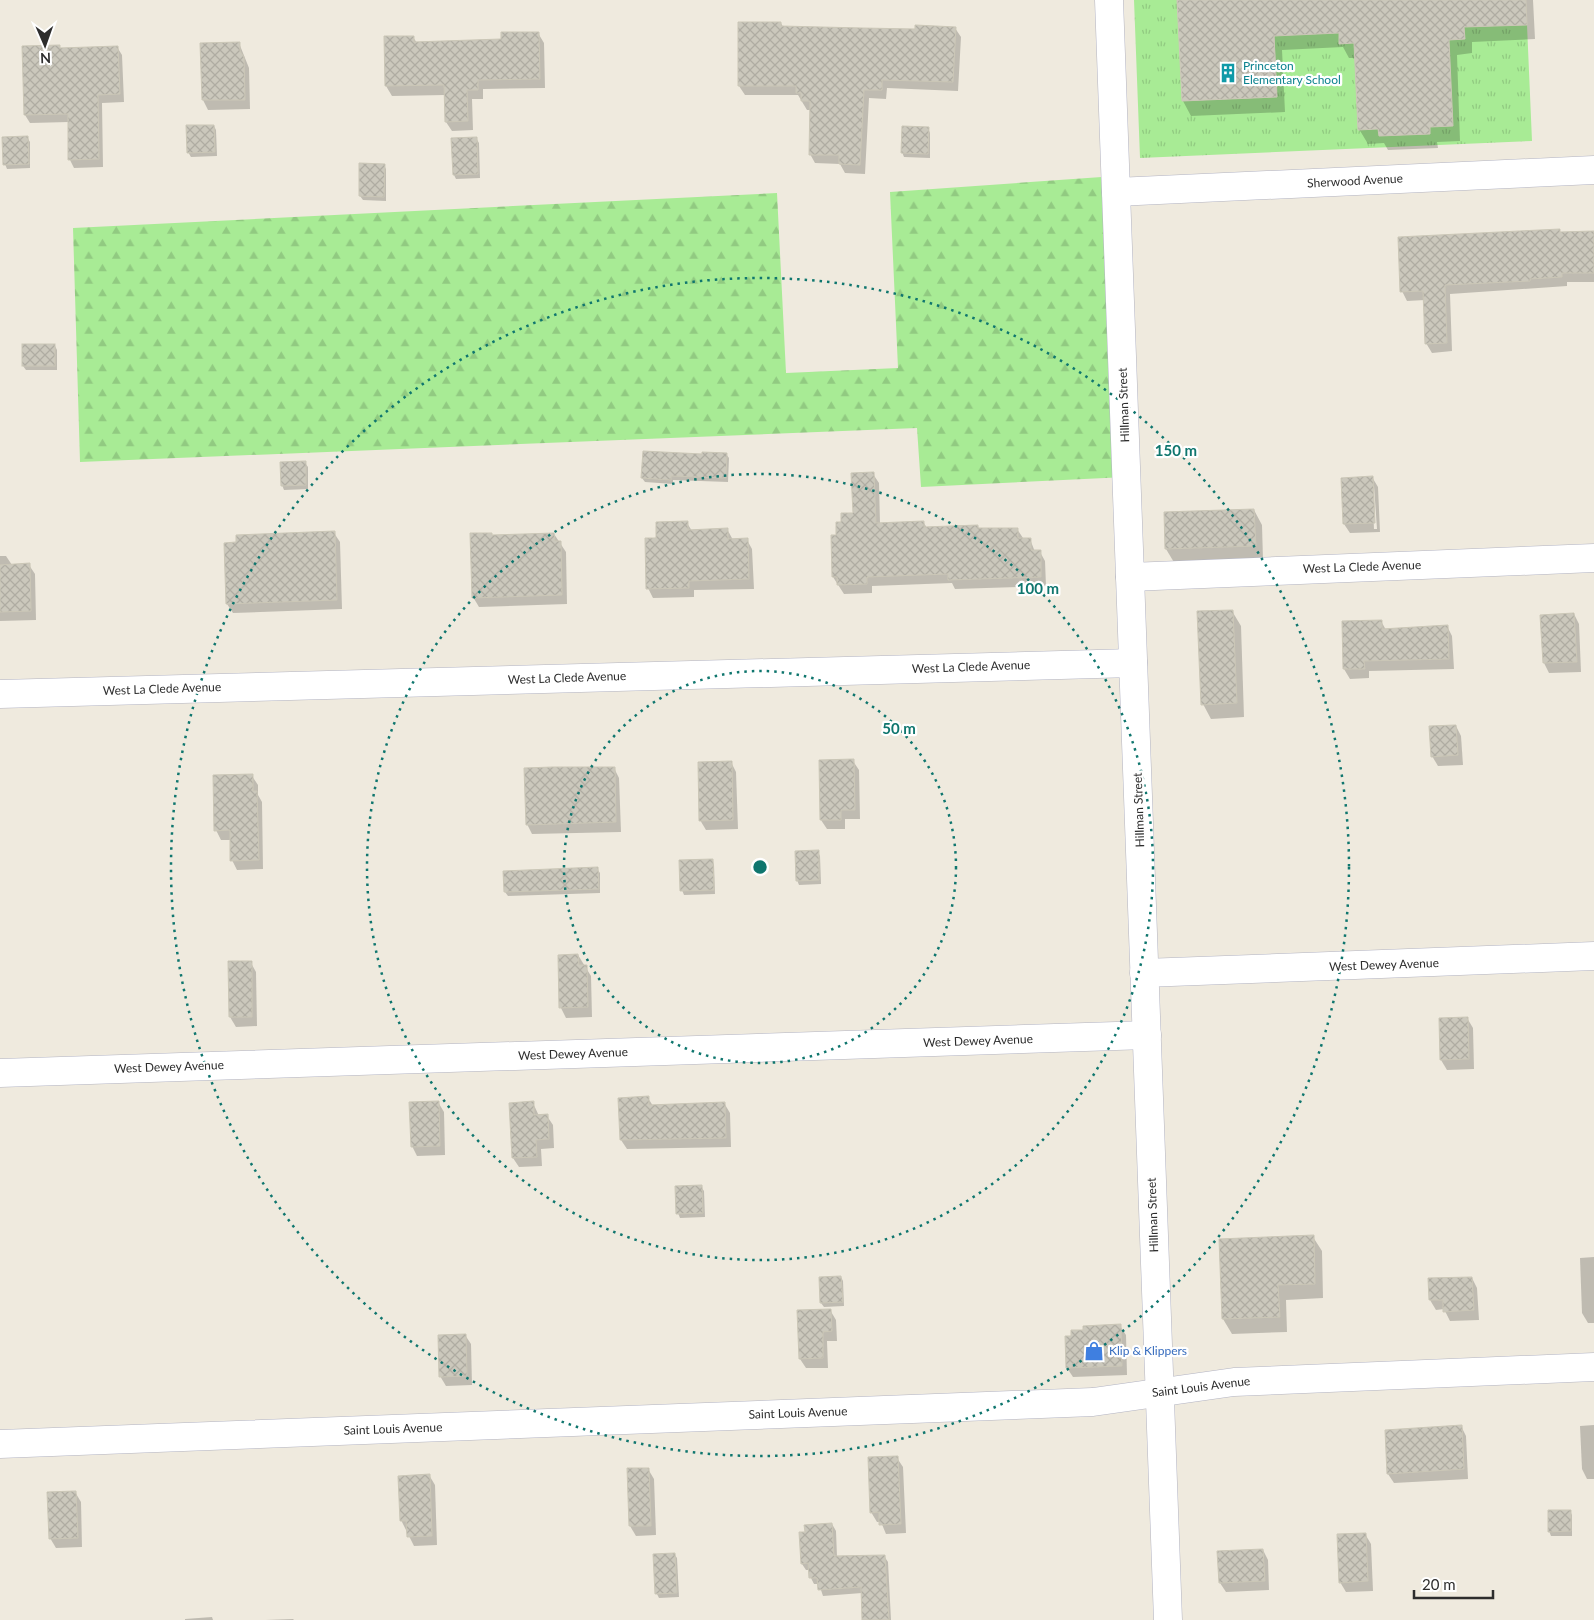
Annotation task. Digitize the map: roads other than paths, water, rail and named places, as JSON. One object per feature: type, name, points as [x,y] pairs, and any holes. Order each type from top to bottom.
[{"type":"street","name":"Hillman Street","points":[[1109,0],[1168,1620]]},
{"type":"street","name":"Sherwood Avenue","points":[[1116,192],[1594,170]]},
{"type":"street","name":"West La Clede Avenue","points":[[1130,577],[1594,558]]},
{"type":"street","name":"West La Clede Avenue","points":[[0,694],[1133,663]]},
{"type":"street","name":"West Dewey Avenue","points":[[1144,973],[1594,956]]},
{"type":"street","name":"West Dewey Avenue","points":[[0,1073],[1147,1035]]},
{"type":"street","name":"Saint Louis Avenue","points":[[0,1444],[1093,1402],[1234,1382],[1594,1366]]},
{"type":"place","name":"Princeton Elementary School","points":[[1228,73]]},
{"type":"place","name":"Klip & Klippers","points":[[1094,1351]]}]
